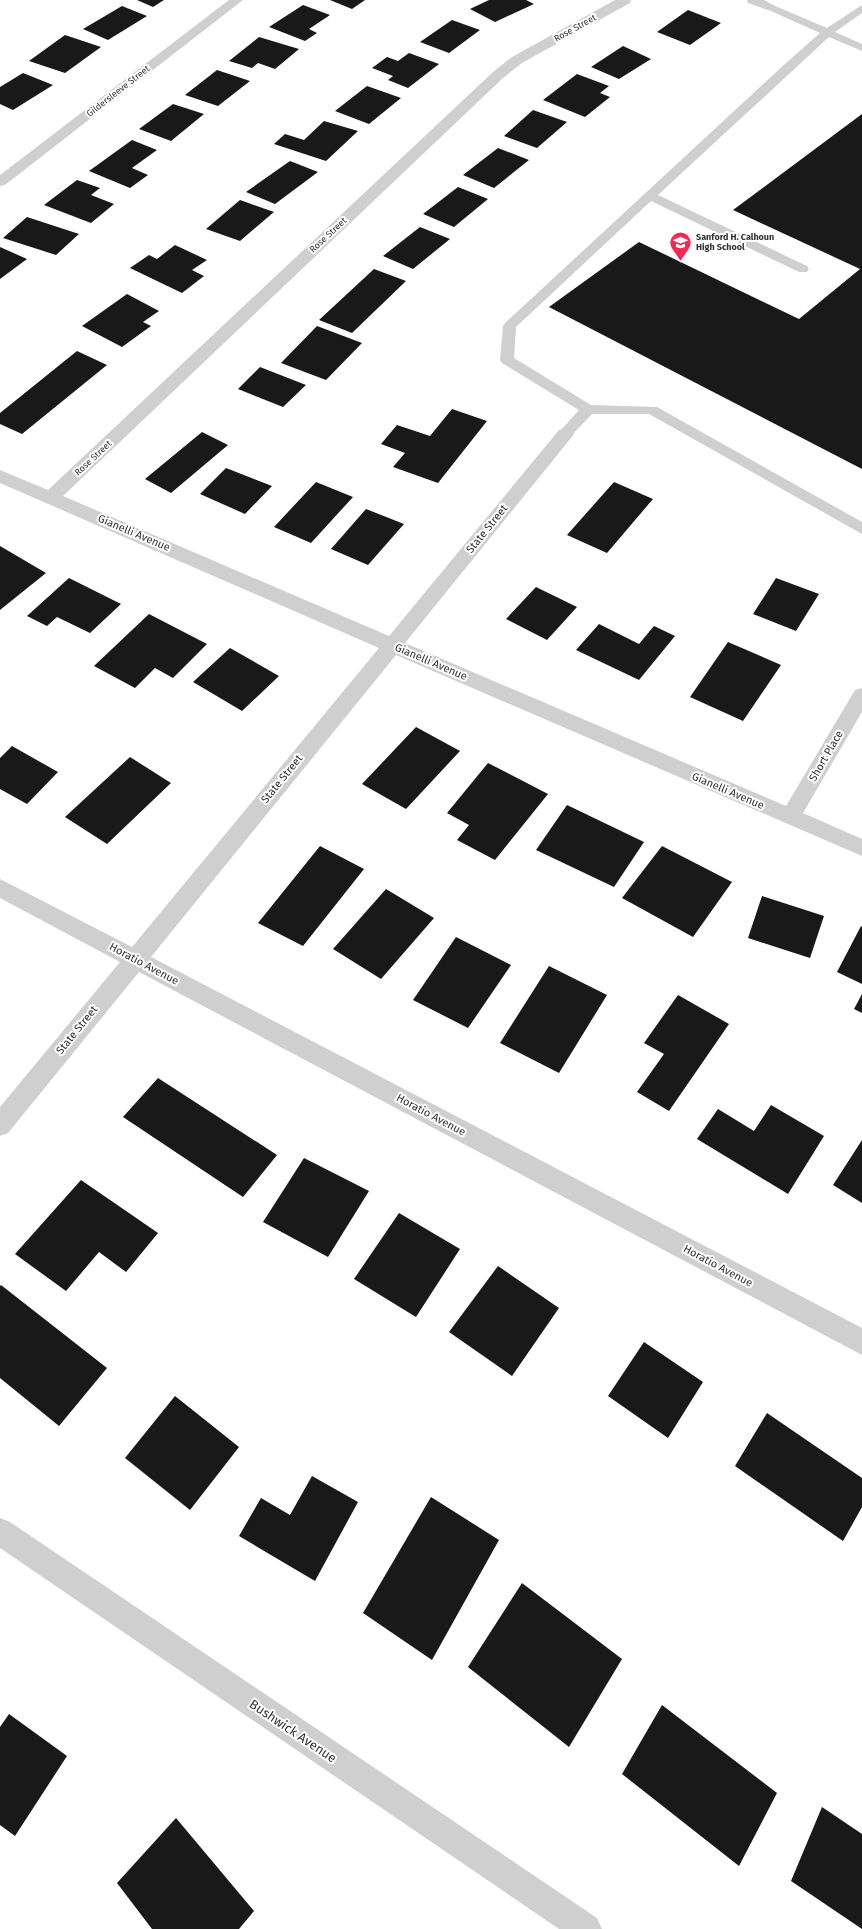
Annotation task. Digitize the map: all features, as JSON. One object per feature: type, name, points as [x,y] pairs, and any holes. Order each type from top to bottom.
[{"type":"street","name":"Gildersleeve Street","points":[[0,182],[237,0]]},
{"type":"street","name":"Rose Street","points":[[51,498],[498,75],[517,60],[625,0]]},
{"type":"street","points":[[753,0],[768,6]]},
{"type":"street","name":"State Street","points":[[0,1125],[565,434]]},
{"type":"street","name":"Gianelli Avenue","points":[[0,476],[862,848]]},
{"type":"street","name":"Short Place","points":[[790,817],[862,695]]},
{"type":"street","name":"Horatio Avenue","points":[[0,888],[862,1342]]},
{"type":"street","name":"Bushwick Avenue","points":[[0,1532],[586,1929]]},
{"type":"lane","points":[[768,6],[862,48]]},
{"type":"lane","points":[[862,8],[827,33],[790,65],[510,326],[507,360],[588,409],[652,410],[862,529]]},
{"type":"lane","points":[[650,196],[803,269]]},
{"type":"lane","points":[[565,434],[588,409]]},
{"type":"building","points":[[137,0],[164,0],[153,7]]},
{"type":"building","points":[[330,0],[365,0],[352,9]]},
{"type":"building","points":[[489,0],[526,0],[534,4],[495,22],[470,9]]},
{"type":"building","points":[[303,5],[330,15],[309,29],[317,33],[305,41],[269,27]]},
{"type":"building","points":[[122,6],[147,16],[108,40],[83,29]]},
{"type":"building","points":[[688,10],[721,23],[690,45],[657,32]]},
{"type":"building","points":[[452,20],[480,30],[449,53],[420,42]]},
{"type":"building","points":[[65,35],[101,47],[65,73],[29,61]]},
{"type":"building","points":[[259,37],[299,49],[275,69],[258,63],[252,68],[229,61]]},
{"type":"building","points":[[623,46],[651,59],[619,79],[591,67]]},
{"type":"building","points":[[409,53],[439,64],[408,88],[388,80],[393,76],[372,68],[387,57],[398,61]]},
{"type":"building","points":[[217,70],[250,81],[218,106],[185,95]]},
{"type":"building","points":[[23,73],[53,85],[13,110],[0,104],[0,87]]},
{"type":"building","points":[[577,74],[609,86],[600,93],[610,97],[585,117],[543,100]]},
{"type":"building","points":[[367,86],[401,98],[369,124],[335,111]]},
{"type":"building","points":[[173,104],[204,114],[171,141],[139,129]]},
{"type":"building","points":[[533,110],[567,122],[537,148],[504,136]]},
{"type":"building","points":[[862,114],[862,469],[549,307],[639,242],[799,319],[860,269],[733,210]]},
{"type":"building","points":[[324,121],[358,131],[326,161],[274,144],[285,134],[304,140]]},
{"type":"building","points":[[132,140],[157,150],[132,168],[148,175],[130,188],[89,171]]},
{"type":"building","points":[[498,148],[529,160],[494,188],[463,175]]},
{"type":"building","points":[[290,161],[318,172],[275,204],[246,192]]},
{"type":"building","points":[[77,180],[100,188],[91,195],[114,204],[91,223],[44,205]]},
{"type":"building","points":[[458,187],[488,199],[454,227],[423,214]]},
{"type":"building","points":[[240,200],[274,212],[240,241],[206,229]]},
{"type":"building","points":[[27,217],[79,234],[56,255],[3,238]]},
{"type":"building","points":[[420,227],[450,239],[413,269],[383,256]]},
{"type":"building","points":[[175,245],[207,260],[192,270],[204,276],[182,293],[130,268],[149,255],[157,259]]},
{"type":"building","points":[[0,247],[27,259],[0,279]]},
{"type":"building","points":[[374,269],[406,281],[352,333],[319,320]]},
{"type":"building","points":[[127,294],[159,311],[143,322],[151,326],[122,347],[82,326]]},
{"type":"building","points":[[317,326],[362,343],[326,380],[281,363]]},
{"type":"building","points":[[77,351],[107,365],[22,434],[0,424],[0,413]]},
{"type":"building","points":[[260,367],[306,385],[283,407],[238,389]]},
{"type":"building","points":[[452,409],[487,421],[438,483],[393,467],[405,453],[381,444],[397,425],[430,436]]},
{"type":"building","points":[[202,432],[228,445],[171,493],[145,479]]},
{"type":"building","points":[[226,468],[272,486],[245,514],[200,494]]},
{"type":"building","points":[[316,482],[353,497],[311,543],[274,527]]},
{"type":"building","points":[[614,482],[653,499],[607,553],[567,535]]},
{"type":"building","points":[[366,509],[404,524],[368,565],[331,549]]},
{"type":"building","points":[[0,546],[46,573],[0,610]]},
{"type":"building","points":[[69,578],[121,604],[90,633],[57,617],[47,626],[27,616]]},
{"type":"building","points":[[776,578],[819,594],[796,631],[753,614]]},
{"type":"building","points":[[536,587],[577,607],[547,640],[506,619]]},
{"type":"building","points":[[149,614],[207,644],[173,678],[155,668],[135,688],[94,666]]},
{"type":"building","points":[[599,624],[639,644],[654,626],[675,636],[639,680],[576,650]]},
{"type":"building","points":[[728,642],[781,665],[743,721],[690,697]]},
{"type":"building","points":[[230,648],[279,676],[242,711],[193,682]]},
{"type":"building","points":[[416,727],[460,751],[406,809],[362,784]]},
{"type":"building","points":[[12,746],[58,772],[27,804],[0,789],[0,758]]},
{"type":"building","points":[[130,757],[171,783],[107,844],[65,817]]},
{"type":"building","points":[[488,763],[548,794],[495,860],[457,840],[469,825],[447,813]]},
{"type":"building","points":[[567,805],[644,842],[614,887],[536,850]]},
{"type":"building","points":[[320,846],[364,869],[303,946],[258,923]]},
{"type":"building","points":[[662,846],[732,882],[693,937],[622,898]]},
{"type":"building","points":[[386,889],[434,918],[381,979],[333,949]]},
{"type":"building","points":[[762,896],[824,916],[810,958],[748,938]]},
{"type":"building","points":[[861,926],[862,927],[862,984],[837,972]]},
{"type":"building","points":[[456,937],[511,965],[468,1028],[413,1000]]},
{"type":"building","points":[[549,966],[607,995],[559,1073],[500,1043]]},
{"type":"building","points":[[862,994],[862,1013],[854,1009]]},
{"type":"building","points":[[678,995],[729,1024],[669,1111],[637,1092],[664,1054],[644,1043]]},
{"type":"building","points":[[158,1078],[277,1155],[243,1197],[123,1117]]},
{"type":"building","points":[[771,1105],[824,1136],[788,1194],[697,1139],[718,1109],[754,1131]]},
{"type":"building","points":[[862,1140],[862,1203],[833,1185]]},
{"type":"building","points":[[304,1158],[369,1191],[328,1257],[263,1222]]},
{"type":"building","points":[[81,1180],[158,1233],[126,1272],[99,1252],[66,1291],[15,1254]]},
{"type":"building","points":[[399,1213],[460,1249],[416,1317],[354,1279]]},
{"type":"building","points":[[498,1266],[559,1308],[512,1376],[449,1332]]},
{"type":"building","points":[[1,1285],[107,1368],[59,1426],[0,1378]]},
{"type":"building","points":[[644,1342],[703,1382],[668,1438],[608,1396]]},
{"type":"building","points":[[175,1396],[239,1447],[190,1510],[125,1458]]},
{"type":"building","points":[[767,1413],[862,1478],[862,1507],[843,1541],[735,1466]]},
{"type":"building","points":[[312,1476],[358,1502],[315,1581],[239,1536],[261,1498],[290,1515]]},
{"type":"building","points":[[431,1497],[499,1540],[432,1660],[363,1613]]},
{"type":"building","points":[[522,1583],[622,1659],[569,1747],[468,1667]]},
{"type":"building","points":[[662,1705],[777,1793],[739,1866],[622,1774]]},
{"type":"building","points":[[9,1714],[67,1756],[15,1836],[0,1825],[0,1727]]},
{"type":"building","points":[[822,1807],[862,1834],[862,1929],[791,1881]]},
{"type":"building","points":[[176,1818],[254,1911],[239,1929],[152,1929],[117,1883]]},
{"type":"place","name":"Sanford H. Calhoun High School","points":[[680,262]]}]
